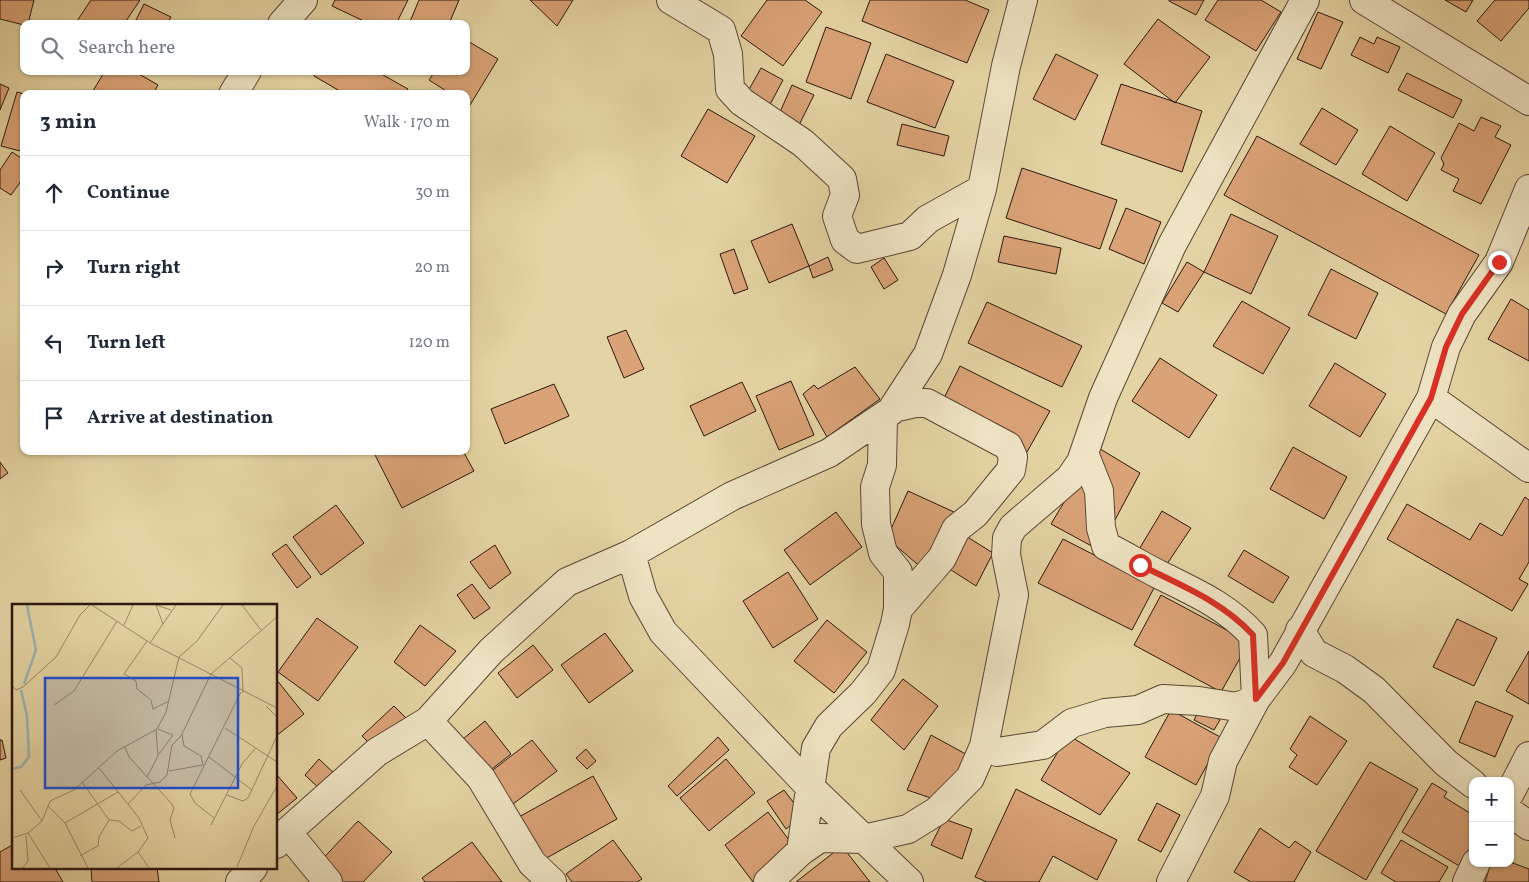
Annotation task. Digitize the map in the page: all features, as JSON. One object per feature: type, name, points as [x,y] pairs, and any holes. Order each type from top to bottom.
[{"type":"street","points":[[286,20],[303,0]]},
{"type":"street","points":[[671,0],[721,30],[728,54],[730,90],[742,102],[804,143],[842,179],[845,195],[838,216],[845,240],[857,249],[910,236],[928,219],[982,189]]},
{"type":"street","points":[[801,851],[816,748],[829,726],[863,693],[881,670],[895,624],[898,609],[898,572],[883,553],[876,524],[875,487],[882,465],[888,413],[928,354],[957,275],[982,189],[1006,66],[1024,0]]},
{"type":"street","points":[[768,882],[801,851],[820,838],[864,839],[908,829],[937,811],[970,778],[984,746],[1014,596],[1006,555],[1007,538],[1014,527],[1070,478],[1084,453],[1103,398],[1172,245],[1305,0]]},
{"type":"street","points":[[1364,0],[1529,101]]},
{"type":"street","points":[[235,90],[245,75]]},
{"type":"street","points":[[1171,882],[1215,796],[1223,761],[1256,699],[1283,663],[1431,398],[1446,347],[1462,314],[1499,262],[1529,189]]},
{"type":"street","points":[[1431,398],[1529,468]]},
{"type":"street","points":[[328,882],[282,838],[377,752],[428,721],[491,650],[567,582],[631,554],[732,496],[829,453],[888,413],[915,403],[927,403],[1008,446],[1013,457],[1011,470],[975,514],[956,529],[942,558]]},
{"type":"street","points":[[1084,453],[1099,492],[1101,528],[1106,546],[1215,602],[1241,621],[1253,635],[1256,699]]},
{"type":"street","points":[[898,609],[942,558],[966,537],[986,529],[1014,527]]},
{"type":"street","points":[[631,554],[643,596],[663,632],[811,788],[909,882]]},
{"type":"street","points":[[1300,630],[1314,653],[1345,669],[1374,690],[1446,763],[1469,781]]},
{"type":"street","points":[[984,746],[997,752],[1043,745],[1072,723],[1105,714],[1138,710],[1163,700],[1199,701],[1237,707],[1256,699]]},
{"type":"street","points":[[428,721],[481,778],[532,863],[552,882]]},
{"type":"street","points":[[1514,785],[1529,756]]},
{"type":"street","points":[[1514,815],[1529,826]]},
{"type":"street","points":[[1467,882],[1474,867]]},
{"type":"street","points":[[240,882],[251,870]]},
{"type":"building","points":[[0,0],[34,0],[29,20],[20,20],[20,24],[0,19]]},
{"type":"building","points":[[91,0],[140,0],[127,20],[78,20]]},
{"type":"building","points":[[335,0],[408,0],[398,20],[362,20],[332,6]]},
{"type":"building","points":[[419,0],[459,0],[451,20],[411,20]]},
{"type":"building","points":[[530,0],[573,0],[557,26]]},
{"type":"building","points":[[767,0],[805,0],[822,12],[783,66],[741,36]]},
{"type":"building","points":[[870,0],[965,0],[989,10],[967,63],[862,21]]},
{"type":"building","points":[[1169,0],[1204,0],[1196,15]]},
{"type":"building","points":[[1218,0],[1261,0],[1281,12],[1256,51],[1205,20]]},
{"type":"building","points":[[1445,0],[1473,0],[1466,12]]},
{"type":"building","points":[[1495,0],[1529,0],[1529,8],[1501,41],[1477,21]]},
{"type":"building","points":[[144,4],[171,17],[169,20],[136,20]]},
{"type":"building","points":[[1318,12],[1343,22],[1321,69],[1297,59]]},
{"type":"building","points":[[1158,19],[1210,57],[1175,103],[1124,64]]},
{"type":"building","points":[[826,27],[871,43],[851,99],[806,82]]},
{"type":"building","points":[[1360,37],[1374,44],[1377,37],[1400,47],[1388,73],[1351,55]]},
{"type":"building","points":[[470,42],[498,59],[470,105],[470,90],[445,90],[429,80],[432,75],[470,75]]},
{"type":"building","points":[[886,54],[954,81],[935,128],[867,102]]},
{"type":"building","points":[[1056,54],[1098,75],[1075,120],[1033,99]]},
{"type":"building","points":[[761,68],[783,80],[765,114],[742,102]]},
{"type":"building","points":[[1407,73],[1462,100],[1453,118],[1398,90]]},
{"type":"building","points":[[103,75],[141,75],[158,85],[155,90],[93,90]]},
{"type":"building","points":[[383,75],[408,89],[338,90],[314,76]]},
{"type":"building","points":[[0,84],[9,88],[0,110]]},
{"type":"building","points":[[1121,84],[1202,111],[1182,172],[1101,144]]},
{"type":"building","points":[[792,85],[814,95],[796,131],[776,121]]},
{"type":"building","points":[[17,92],[20,93],[20,151],[1,146]]},
{"type":"building","points":[[1322,108],[1358,130],[1336,165],[1300,144]]},
{"type":"building","points":[[708,109],[755,136],[727,183],[681,156]]},
{"type":"building","points":[[1481,117],[1501,126],[1495,137],[1511,145],[1481,204],[1453,191],[1459,179],[1441,170],[1444,164],[1441,158],[1459,123],[1474,131]]},
{"type":"building","points":[[902,124],[949,136],[944,156],[897,145]]},
{"type":"building","points":[[1390,126],[1435,153],[1407,201],[1362,174]]},
{"type":"building","points":[[1257,136],[1479,255],[1446,314],[1224,195]]},
{"type":"building","points":[[12,152],[20,157],[20,183],[11,195],[0,188],[0,170]]},
{"type":"building","points":[[1022,168],[1117,200],[1100,249],[1006,218]]},
{"type":"building","points":[[1126,208],[1161,222],[1144,264],[1109,249]]},
{"type":"building","points":[[1231,214],[1278,236],[1251,294],[1204,272]]},
{"type":"building","points":[[792,224],[809,266],[769,283],[751,241]]},
{"type":"building","points":[[1004,236],[1061,248],[1056,274],[998,262]]},
{"type":"building","points":[[734,249],[748,289],[734,294],[720,254]]},
{"type":"building","points":[[828,257],[833,270],[813,278],[809,266]]},
{"type":"building","points":[[884,258],[898,280],[884,289],[871,267]]},
{"type":"building","points":[[1187,262],[1204,272],[1178,312],[1162,303]]},
{"type":"building","points":[[1331,269],[1378,293],[1356,339],[1308,315]]},
{"type":"building","points":[[1511,299],[1529,310],[1529,361],[1488,339]]},
{"type":"building","points":[[1242,301],[1290,328],[1263,374],[1213,346]]},
{"type":"building","points":[[987,302],[1082,346],[1062,387],[968,343]]},
{"type":"building","points":[[626,330],[644,369],[624,378],[607,337]]},
{"type":"building","points":[[1160,358],[1217,395],[1189,438],[1132,401]]},
{"type":"building","points":[[1335,363],[1386,394],[1360,437],[1309,406]]},
{"type":"building","points":[[960,366],[1050,411],[1027,452],[940,406]]},
{"type":"building","points":[[855,367],[880,399],[827,437],[803,394],[814,385],[818,389]]},
{"type":"building","points":[[791,381],[814,435],[779,450],[756,396]]},
{"type":"building","points":[[742,382],[756,411],[704,436],[690,406]]},
{"type":"building","points":[[554,384],[569,416],[505,444],[491,409]]},
{"type":"building","points":[[1097,447],[1140,473],[1099,550],[1051,524]]},
{"type":"building","points":[[1293,447],[1347,477],[1324,519],[1270,489]]},
{"type":"building","points":[[375,455],[465,455],[474,471],[402,508]]},
{"type":"building","points":[[0,462],[8,473],[0,479]]},
{"type":"building","points":[[908,491],[954,512],[924,570],[887,538]]},
{"type":"building","points":[[1525,497],[1529,500],[1529,562],[1519,579],[1528,584],[1512,611],[1387,539],[1407,504],[1470,540],[1480,523],[1502,536]]},
{"type":"building","points":[[336,505],[364,543],[321,575],[293,537]]},
{"type":"building","points":[[1162,511],[1191,528],[1163,570],[1135,556]]},
{"type":"building","points":[[836,512],[862,547],[810,585],[784,550]]},
{"type":"building","points":[[961,533],[993,553],[976,586],[945,566]]},
{"type":"building","points":[[1063,539],[1155,586],[1132,630],[1038,583]]},
{"type":"building","points":[[286,544],[311,577],[297,588],[272,554]]},
{"type":"building","points":[[495,545],[511,573],[490,589],[470,562]]},
{"type":"building","points":[[1244,550],[1289,577],[1273,603],[1228,576]]},
{"type":"building","points":[[788,572],[818,619],[773,648],[743,601]]},
{"type":"building","points":[[472,584],[490,608],[474,619],[457,595]]},
{"type":"building","points":[[1161,595],[1249,642],[1221,692],[1134,645]]},
{"type":"building","points":[[317,618],[358,647],[318,701],[278,672]]},
{"type":"building","points":[[1457,619],[1497,638],[1474,686],[1433,667]]},
{"type":"building","points":[[827,620],[867,652],[834,693],[794,661]]},
{"type":"building","points":[[420,625],[456,651],[425,686],[394,662]]},
{"type":"building","points":[[605,633],[633,671],[589,703],[561,665]]},
{"type":"building","points":[[533,645],[553,670],[517,698],[498,673]]},
{"type":"building","points":[[1529,651],[1529,704],[1506,691]]},
{"type":"building","points":[[903,679],[938,706],[904,750],[871,720]]},
{"type":"building","points":[[278,682],[304,714],[278,734]]},
{"type":"building","points":[[1476,701],[1513,716],[1495,757],[1459,742]]},
{"type":"building","points":[[394,706],[409,721],[377,751],[362,736]]},
{"type":"building","points":[[1200,708],[1220,720],[1214,730],[1194,720]]},
{"type":"building","points":[[1171,710],[1222,738],[1196,785],[1145,757]]},
{"type":"building","points":[[1310,716],[1347,741],[1317,785],[1289,767],[1297,755],[1290,749]]},
{"type":"building","points":[[485,721],[511,754],[483,776],[458,743]]},
{"type":"building","points":[[931,735],[973,758],[940,801],[907,790]]},
{"type":"building","points":[[1068,735],[1130,773],[1100,815],[1041,780]]},
{"type":"building","points":[[718,737],[729,750],[677,796],[668,786]]},
{"type":"building","points":[[0,740],[2,740],[6,758],[0,760]]},
{"type":"building","points":[[532,740],[557,771],[513,804],[489,773]]},
{"type":"building","points":[[586,749],[596,761],[587,769],[576,758]]},
{"type":"building","points":[[319,759],[337,776],[322,791],[305,775]]},
{"type":"building","points":[[726,759],[755,793],[709,831],[680,798]]},
{"type":"building","points":[[1370,762],[1418,789],[1366,880],[1316,851]]},
{"type":"building","points":[[278,776],[297,798],[278,813]]},
{"type":"building","points":[[593,776],[617,819],[541,861],[517,818]]},
{"type":"building","points":[[1432,783],[1447,792],[1444,797],[1469,813],[1469,854],[1461,867],[1402,832]]},
{"type":"building","points":[[1016,789],[1117,840],[1097,880],[1053,856],[1039,882],[987,882],[975,877]]},
{"type":"building","points":[[784,790],[803,815],[786,829],[767,801]]},
{"type":"building","points":[[1157,803],[1180,815],[1161,852],[1138,840]]},
{"type":"building","points":[[768,812],[798,852],[760,882],[753,882],[725,845]]},
{"type":"building","points":[[944,819],[972,829],[962,859],[931,845]]},
{"type":"building","points":[[358,821],[392,852],[363,882],[333,882],[316,866]]},
{"type":"building","points":[[1260,828],[1289,848],[1295,841],[1311,852],[1294,882],[1251,882],[1234,872]]},
{"type":"building","points":[[613,840],[642,879],[637,882],[572,882],[566,874]]},
{"type":"building","points":[[1401,840],[1448,867],[1439,882],[1396,882],[1381,873]]},
{"type":"building","points":[[472,842],[502,882],[425,882],[422,878]]},
{"type":"building","points":[[12,845],[12,870],[56,870],[63,882],[0,882],[0,852]]},
{"type":"building","points":[[842,846],[870,882],[796,882]]},
{"type":"building","points":[[1514,863],[1529,869],[1529,882],[1485,882],[1490,867],[1514,867]]},
{"type":"building","points":[[91,870],[157,870],[159,882],[92,882]]},
{"type":"route","points":[[1140,565],[1215,602],[1241,621],[1253,635],[1256,699],[1283,663],[1310,611],[1431,398],[1446,347],[1462,314],[1499,262]]}]
